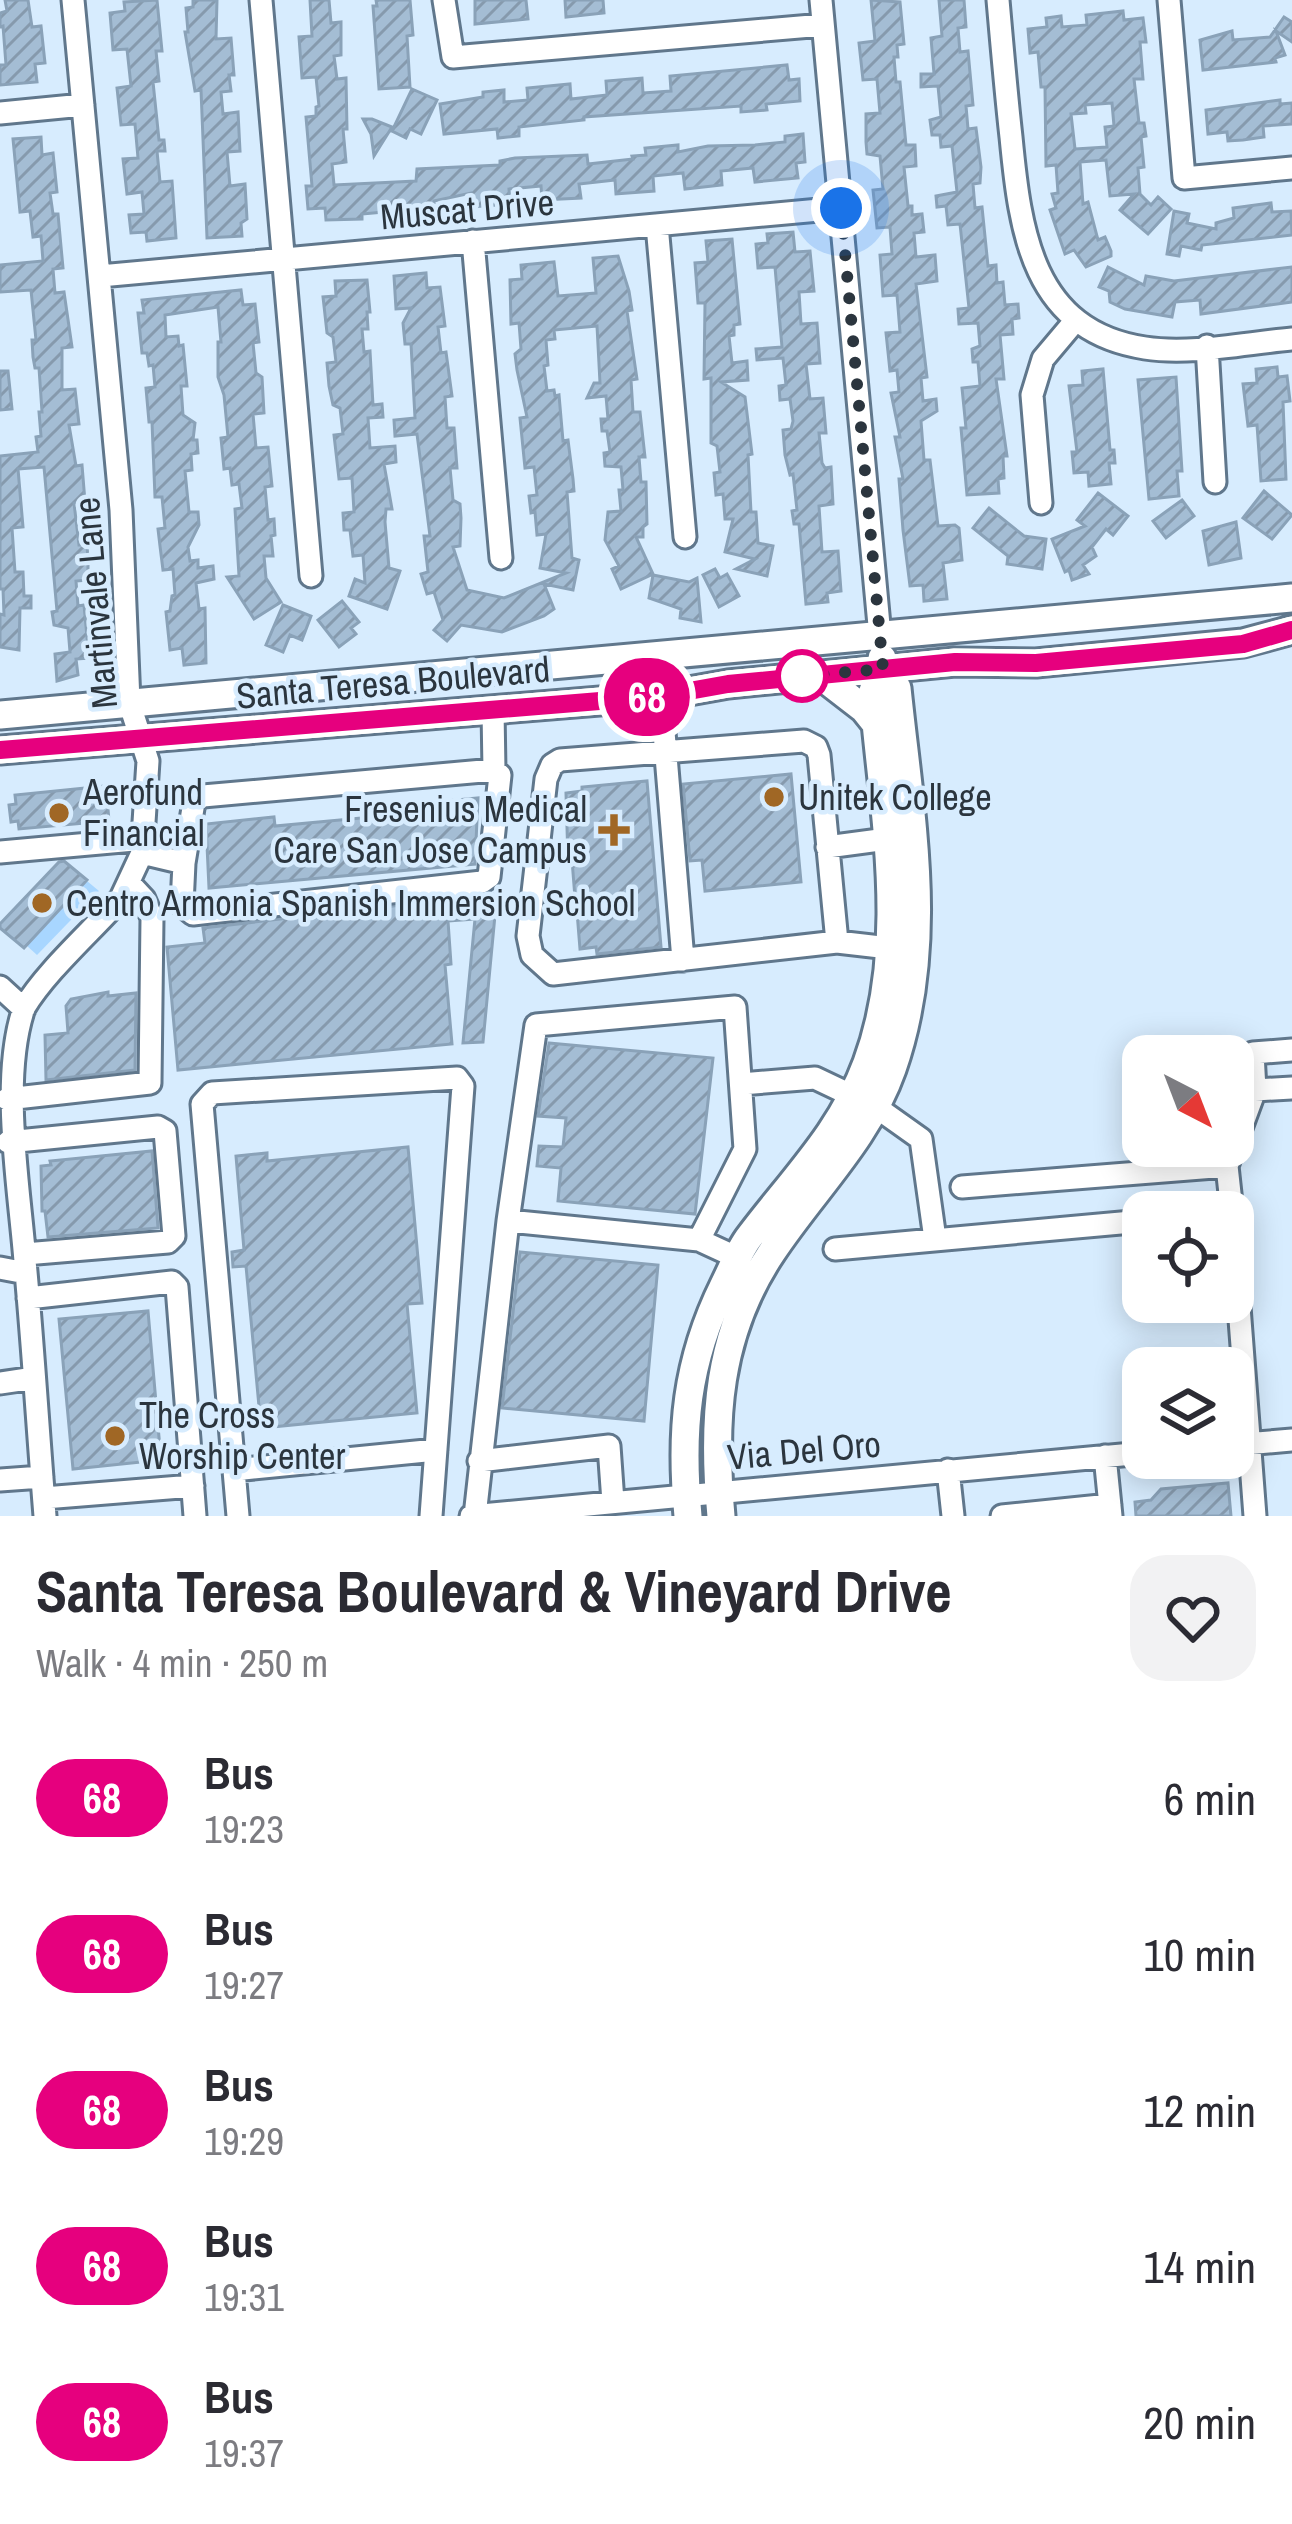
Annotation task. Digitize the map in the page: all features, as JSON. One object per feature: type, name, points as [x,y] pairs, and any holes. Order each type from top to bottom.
[{"type":"main road","name":"Santa Teresa Boulevard","points":[[0,715],[1292,598]]},
{"type":"main road","name":"Santa Teresa Boulevard","points":[[0,749],[661,696],[728,684],[955,662],[1036,663],[1105,657],[1243,644],[1292,630]]},
{"type":"main road","points":[[687,1505],[684,1427],[693,1362],[706,1322],[747,1240],[830,1136],[865,1102],[885,1006],[890,948],[888,724],[897,688],[883,669],[880,636]]},
{"type":"main road","points":[[720,1504],[715,1427],[732,1333],[770,1254],[818,1193],[910,1012],[920,921],[888,724],[913,691],[955,662]]},
{"type":"main road","points":[[820,674],[888,724]]},
{"type":"street","name":"Martinvale Lane","points":[[44,1497],[26,1263],[5,1133],[6,1047],[24,1009],[130,884],[144,846],[148,761],[129,702],[121,510],[74,0]]},
{"type":"street","points":[[261,0],[311,576]]},
{"type":"street","points":[[444,0],[452,57],[823,26]]},
{"type":"street","points":[[821,0],[880,636]]},
{"type":"street","points":[[998,0],[1018,215],[1029,257],[1075,321],[1148,349],[1292,339]]},
{"type":"street","points":[[1169,0],[1184,178],[1292,168]]},
{"type":"street","points":[[0,113],[83,105]]},
{"type":"street","name":"Muscat Drive","points":[[100,276],[841,208]]},
{"type":"street","points":[[657,225],[685,537]]},
{"type":"street","points":[[473,242],[501,558]]},
{"type":"street","points":[[1041,503],[1032,395],[1043,359],[1075,321]]},
{"type":"street","points":[[1208,346],[1215,482]]},
{"type":"street","points":[[661,696],[683,960]]},
{"type":"street","points":[[493,710],[494,770],[500,776],[489,877],[482,882],[193,914],[182,905],[194,802],[203,796],[494,770]]},
{"type":"street","points":[[837,942],[819,755],[811,742],[560,760],[548,771],[528,936],[532,955],[553,974],[837,942],[890,948]]},
{"type":"street","points":[[827,848],[887,838]]},
{"type":"street","points":[[0,852],[144,846],[184,863]]},
{"type":"street","points":[[4,1092],[150,1083],[152,918],[144,898],[130,884]]},
{"type":"street","points":[[0,987],[24,1009]]},
{"type":"street","points":[[473,1516],[536,1025],[735,1007],[745,1149],[699,1240]]},
{"type":"street","points":[[1292,1050],[1253,1053],[1255,1090],[1292,1088]]},
{"type":"street","points":[[238,1516],[202,1104],[212,1093],[458,1078],[463,1086],[431,1516]]},
{"type":"street","points":[[741,1084],[815,1078],[865,1102],[921,1138],[924,1157],[916,1172],[921,1224],[935,1237]]},
{"type":"street","points":[[0,1268],[168,1242],[173,1236],[164,1131],[158,1126],[5,1133]]},
{"type":"street","points":[[962,1187],[1214,1167]]},
{"type":"street","points":[[508,1221],[699,1240],[738,1258]]},
{"type":"street","points":[[835,1249],[1122,1223]]},
{"type":"street","points":[[28,1298],[172,1282],[177,1287],[195,1516]]},
{"type":"street","points":[[0,1383],[34,1378]]},
{"type":"street","points":[[1254,1443],[1292,1440]]},
{"type":"street","points":[[479,1461],[609,1446],[613,1502]]},
{"type":"street","points":[[234,1471],[436,1450]]},
{"type":"street","name":"Via Del Oro","points":[[473,1516],[613,1502],[720,1504],[948,1470],[1122,1455]]},
{"type":"street","points":[[1002,1516],[1110,1510],[1105,1456]]},
{"type":"street","points":[[948,1470],[953,1516]]},
{"type":"street","points":[[1249,1479],[1256,1516]]},
{"type":"street","points":[[0,1480],[44,1497],[193,1486]]},
{"type":"green space","points":[[87,881],[99,891],[37,955],[26,945]]},
{"type":"building","points":[[5,0],[28,0],[32,27],[41,26],[45,63],[35,64],[37,82],[0,85],[0,65],[6,65],[0,27],[0,13],[7,11]]},
{"type":"building","points":[[157,0],[162,51],[156,51],[159,81],[153,82],[159,140],[164,140],[165,151],[157,151],[160,182],[172,181],[176,238],[147,241],[146,232],[131,233],[129,215],[144,214],[142,192],[127,194],[123,159],[138,158],[135,124],[121,125],[117,88],[131,86],[127,49],[113,50],[110,13],[125,11],[124,2]]},
{"type":"building","points":[[193,0],[217,0],[216,39],[231,38],[234,75],[229,75],[231,91],[221,92],[223,114],[238,112],[240,151],[227,152],[230,186],[245,184],[247,219],[241,223],[242,236],[207,238],[201,90],[195,91],[185,32],[186,8],[193,7]]},
{"type":"building","points":[[310,0],[329,0],[331,23],[341,22],[341,55],[334,56],[337,79],[346,78],[346,162],[332,164],[334,185],[416,181],[417,169],[500,165],[500,161],[515,158],[587,155],[588,164],[633,159],[646,155],[645,148],[678,145],[678,152],[785,142],[785,136],[803,134],[805,162],[796,163],[798,178],[755,182],[753,168],[721,171],[722,185],[685,189],[683,173],[653,176],[654,191],[616,194],[615,180],[579,184],[581,198],[542,200],[541,186],[509,189],[510,204],[472,207],[471,193],[434,201],[435,212],[384,216],[384,212],[362,214],[362,219],[326,220],[325,208],[308,209],[306,186],[312,186],[306,117],[316,116],[319,106],[316,77],[302,78],[299,37],[312,36]]},
{"type":"building","points":[[376,0],[410,0],[410,87],[379,89]]},
{"type":"building","points":[[475,0],[526,0],[528,19],[475,24]]},
{"type":"building","points":[[565,0],[603,0],[604,13],[566,17]]},
{"type":"building","points":[[871,0],[900,2],[904,44],[897,45],[898,57],[894,57],[896,82],[900,82],[906,145],[915,145],[916,166],[904,167],[908,206],[912,206],[912,215],[922,214],[924,232],[914,233],[916,257],[935,255],[937,281],[916,284],[927,377],[921,378],[923,401],[936,399],[937,411],[921,421],[924,460],[930,460],[938,526],[959,528],[962,560],[943,563],[947,599],[924,601],[923,585],[910,586],[899,479],[903,479],[895,437],[900,437],[891,393],[899,392],[897,370],[890,371],[886,333],[900,332],[897,295],[883,296],[880,255],[892,254],[890,227],[877,228],[873,190],[883,189],[880,156],[867,154],[866,142],[866,114],[880,113],[877,79],[863,80],[859,43],[875,41]]},
{"type":"building","points":[[939,0],[964,0],[966,27],[958,28],[960,52],[968,51],[973,105],[966,106],[968,129],[976,128],[981,167],[980,183],[973,184],[975,208],[982,207],[988,266],[996,265],[1005,305],[1018,304],[1013,334],[1000,335],[1004,379],[996,379],[1007,456],[1003,456],[1004,478],[998,479],[999,493],[967,495],[962,388],[980,386],[972,349],[980,346],[978,323],[959,324],[958,309],[969,308],[960,224],[948,225],[946,206],[937,207],[936,196],[957,192],[952,146],[941,147],[940,135],[932,135],[930,120],[941,117],[938,86],[921,87],[921,74],[934,74],[931,38],[942,36]]},
{"type":"building","points":[[1123,11],[1124,20],[1143,18],[1143,79],[1134,79],[1139,123],[1144,123],[1146,136],[1141,137],[1140,194],[1151,205],[1158,197],[1171,209],[1148,234],[1120,210],[1134,194],[1110,196],[1106,160],[1080,162],[1083,204],[1088,202],[1098,240],[1105,237],[1111,251],[1111,256],[1086,267],[1074,250],[1065,254],[1050,210],[1056,208],[1052,194],[1058,193],[1056,165],[1046,166],[1045,87],[1041,87],[1038,52],[1030,53],[1028,29],[1047,27],[1046,18],[1061,16],[1062,27],[1087,25],[1086,15]],"holes":[[[1112,103],[1114,126],[1105,127],[1107,147],[1075,149],[1071,114],[1086,113],[1085,105]]]},
{"type":"building","points":[[1284,17],[1292,22],[1292,42],[1276,31],[1285,55],[1275,58],[1276,62],[1203,70],[1200,40],[1232,31],[1233,40],[1270,37]]},
{"type":"building","points":[[787,65],[789,80],[799,79],[800,101],[766,104],[767,110],[741,112],[741,106],[584,117],[519,127],[519,136],[498,138],[497,129],[444,134],[440,104],[483,97],[483,92],[504,90],[504,102],[528,100],[527,88],[570,84],[571,99],[607,95],[606,81],[642,78],[643,93],[671,91],[670,76]]},
{"type":"building","points":[[412,89],[437,100],[421,134],[410,129],[406,138],[392,131]]},
{"type":"building","points":[[1280,100],[1280,104],[1292,103],[1292,124],[1263,126],[1264,137],[1243,140],[1228,141],[1227,132],[1208,134],[1206,110]]},
{"type":"building","points":[[363,119],[392,127],[374,156],[371,134]]},
{"type":"building","points":[[41,137],[42,155],[53,153],[57,192],[50,193],[53,214],[58,214],[63,268],[53,269],[55,293],[64,292],[72,347],[62,348],[62,390],[75,389],[79,424],[69,425],[76,466],[82,465],[85,502],[74,503],[79,545],[87,545],[88,560],[88,580],[76,581],[78,606],[84,605],[89,658],[76,659],[78,675],[57,681],[55,654],[70,652],[68,628],[54,625],[52,612],[57,611],[44,467],[18,469],[23,527],[12,528],[15,572],[23,572],[24,596],[31,596],[31,608],[20,608],[19,650],[0,647],[0,614],[4,615],[0,456],[38,452],[42,412],[39,368],[33,357],[31,290],[0,292],[0,265],[43,261],[41,236],[33,237],[30,211],[20,212],[13,139]]},
{"type":"building","points":[[1271,203],[1272,212],[1291,211],[1292,235],[1202,245],[1201,250],[1181,246],[1179,256],[1167,254],[1174,211],[1189,214],[1187,223],[1216,229],[1216,223],[1234,218],[1233,208]]},
{"type":"building","points":[[793,232],[795,252],[810,251],[814,291],[799,292],[801,324],[817,323],[820,363],[806,364],[810,399],[823,398],[826,433],[819,433],[822,463],[831,467],[833,504],[819,506],[822,552],[838,551],[841,591],[827,593],[828,602],[806,604],[799,524],[794,524],[792,511],[797,510],[793,474],[785,455],[783,430],[791,429],[793,421],[790,399],[780,400],[779,386],[786,385],[783,358],[757,360],[756,349],[782,347],[775,267],[758,268],[756,244],[768,243],[767,234]]},
{"type":"building","points":[[732,239],[740,324],[734,325],[734,335],[729,336],[732,363],[747,361],[748,380],[721,382],[745,397],[752,454],[748,455],[751,512],[756,512],[758,543],[773,546],[767,576],[736,569],[755,559],[725,552],[733,519],[725,519],[723,494],[716,495],[714,473],[720,472],[717,446],[711,443],[711,378],[704,379],[705,303],[698,303],[695,263],[708,262],[706,241]]},
{"type":"building","points":[[618,256],[632,310],[627,311],[637,379],[631,380],[633,412],[640,412],[645,457],[639,457],[641,482],[646,482],[647,524],[643,537],[636,537],[653,574],[621,589],[612,569],[619,566],[605,540],[608,512],[621,511],[619,490],[623,490],[621,467],[605,466],[604,453],[610,452],[601,419],[608,419],[606,396],[587,398],[594,383],[600,383],[597,326],[554,330],[555,339],[546,340],[548,365],[544,366],[547,391],[559,395],[563,441],[568,440],[574,491],[567,492],[572,558],[579,560],[573,590],[544,584],[554,609],[544,616],[502,632],[461,625],[447,641],[434,630],[443,620],[434,592],[427,594],[421,574],[428,572],[424,536],[430,536],[417,434],[395,436],[394,420],[415,418],[411,344],[405,344],[403,323],[411,308],[396,309],[394,276],[426,273],[427,288],[440,287],[445,326],[438,327],[452,396],[445,397],[447,428],[454,428],[457,468],[450,468],[453,500],[460,504],[461,518],[460,546],[453,547],[467,590],[504,598],[566,573],[540,568],[546,534],[537,535],[535,512],[531,513],[529,496],[537,495],[534,467],[525,468],[520,418],[527,417],[515,354],[521,349],[519,323],[511,324],[510,280],[522,279],[521,265],[554,262],[558,296],[596,293],[593,258]]},
{"type":"building","points":[[1108,267],[1144,285],[1146,276],[1174,281],[1292,267],[1292,302],[1201,314],[1200,300],[1175,302],[1172,317],[1125,309],[1110,302],[1109,291],[1099,287]]},
{"type":"building","points":[[367,280],[370,312],[368,329],[362,329],[364,352],[370,351],[373,405],[382,404],[383,417],[368,418],[370,448],[395,446],[396,462],[384,464],[392,509],[386,509],[385,522],[389,568],[400,571],[387,609],[349,596],[355,579],[365,583],[363,555],[353,556],[350,530],[344,530],[343,513],[354,512],[352,478],[339,479],[334,435],[343,434],[327,363],[336,362],[323,297],[336,296],[335,281]]},
{"type":"building","points":[[241,290],[243,305],[255,304],[259,342],[253,343],[256,373],[262,377],[264,413],[253,414],[256,448],[268,447],[272,486],[265,487],[268,520],[274,519],[275,535],[271,536],[273,556],[264,556],[266,578],[281,602],[254,619],[227,577],[239,576],[235,509],[242,508],[239,484],[232,485],[230,468],[224,469],[221,438],[228,437],[218,377],[218,307],[165,315],[166,337],[178,336],[179,346],[183,345],[187,386],[181,386],[183,415],[195,423],[193,440],[197,440],[198,453],[191,454],[192,470],[185,471],[189,512],[198,512],[199,525],[188,547],[190,561],[198,560],[198,568],[213,566],[214,579],[196,583],[199,609],[205,608],[206,663],[184,665],[182,648],[170,650],[166,612],[175,595],[173,569],[163,570],[158,529],[165,528],[162,497],[155,497],[146,388],[155,387],[153,365],[149,366],[147,353],[142,353],[138,313],[144,313],[142,300]]},
{"type":"building","points":[[1277,367],[1278,377],[1287,376],[1290,401],[1283,402],[1286,479],[1261,481],[1257,425],[1248,426],[1243,384],[1257,383],[1256,369]]},
{"type":"building","points":[[1103,369],[1115,463],[1109,463],[1111,484],[1089,486],[1088,472],[1074,473],[1072,452],[1077,452],[1069,386],[1083,385],[1082,371]]},
{"type":"building","points":[[0,371],[8,371],[12,409],[0,410]]},
{"type":"building","points":[[1176,377],[1182,471],[1177,471],[1179,496],[1149,499],[1138,380]]},
{"type":"building","points":[[1264,491],[1292,515],[1272,539],[1243,518]]},
{"type":"building","points":[[1098,493],[1128,516],[1113,535],[1106,529],[1092,547],[1096,556],[1083,565],[1089,574],[1072,580],[1052,539],[1085,526],[1077,520]]},
{"type":"building","points":[[1182,500],[1194,516],[1166,538],[1153,521]]},
{"type":"building","points":[[989,508],[1024,536],[1046,539],[1042,569],[1007,564],[1008,556],[973,528]]},
{"type":"building","points":[[1236,522],[1241,558],[1209,565],[1203,531]]},
{"type":"building","points":[[715,569],[720,578],[727,574],[739,596],[719,607],[703,575]]},
{"type":"building","points":[[653,575],[689,582],[697,578],[701,622],[680,618],[681,609],[649,598]]},
{"type":"building","points":[[342,601],[359,622],[351,628],[356,634],[339,647],[318,620]]},
{"type":"building","points":[[283,605],[311,616],[302,640],[290,635],[283,652],[266,645]]},
{"type":"building","points":[[791,774],[801,882],[705,891],[702,860],[690,861],[683,784]]},
{"type":"building","points":[[647,781],[661,947],[597,954],[596,947],[580,949],[577,912],[562,914],[561,899],[575,898],[572,860],[568,861],[566,793]]},
{"type":"building","name":"Aerofund Financial","points":[[106,786],[109,821],[19,829],[18,821],[11,822],[9,805],[16,804],[15,795]]},
{"type":"building","points":[[478,798],[475,864],[209,888],[206,824],[274,817],[275,826],[394,815],[393,806]]},
{"type":"building","name":"Centro Armonia Spanish Immersion School","points":[[64,861],[87,880],[24,948],[0,924]]},
{"type":"building","points":[[497,894],[483,1042],[463,1043],[475,919],[448,921],[451,964],[445,965],[452,1044],[178,1070],[167,947],[205,943],[203,928]]},
{"type":"building","points":[[108,992],[108,996],[136,993],[135,1070],[46,1080],[45,1035],[68,1033],[66,1006],[71,999]]},
{"type":"building","points":[[549,1043],[713,1058],[695,1214],[558,1201],[561,1168],[537,1166],[539,1146],[563,1147],[566,1118],[538,1116]]},
{"type":"building","points":[[408,1147],[422,1303],[407,1304],[417,1413],[261,1428],[246,1266],[233,1267],[232,1252],[244,1250],[236,1156],[267,1153],[267,1161]]},
{"type":"building","points":[[152,1151],[158,1228],[48,1237],[41,1166],[51,1165],[50,1161]]},
{"type":"building","points":[[520,1252],[658,1265],[644,1421],[502,1408]]},
{"type":"building","points":[[148,1311],[161,1460],[73,1469],[59,1319]]},
{"type":"building","points":[[1228,1483],[1231,1516],[1136,1516],[1135,1502],[1151,1500],[1161,1489]]},
{"type":"bus line","name":"68","points":[[0,750],[661,696],[728,684],[955,662],[1036,663],[1243,644],[1292,630]]},
{"type":"place","name":"Unitek College","points":[[774,797]]},
{"type":"place","name":"Aerofund Financial","points":[[59,813]]},
{"type":"place","name":"Fresenius Medical Care San Jose Campus","points":[[614,830]]},
{"type":"place","name":"Centro Armonia Spanish Immersion School","points":[[42,903]]},
{"type":"place","name":"The Cross Worship Center","points":[[115,1436]]},
{"type":"route","points":[[802,676],[883,669],[841,208]]}]
